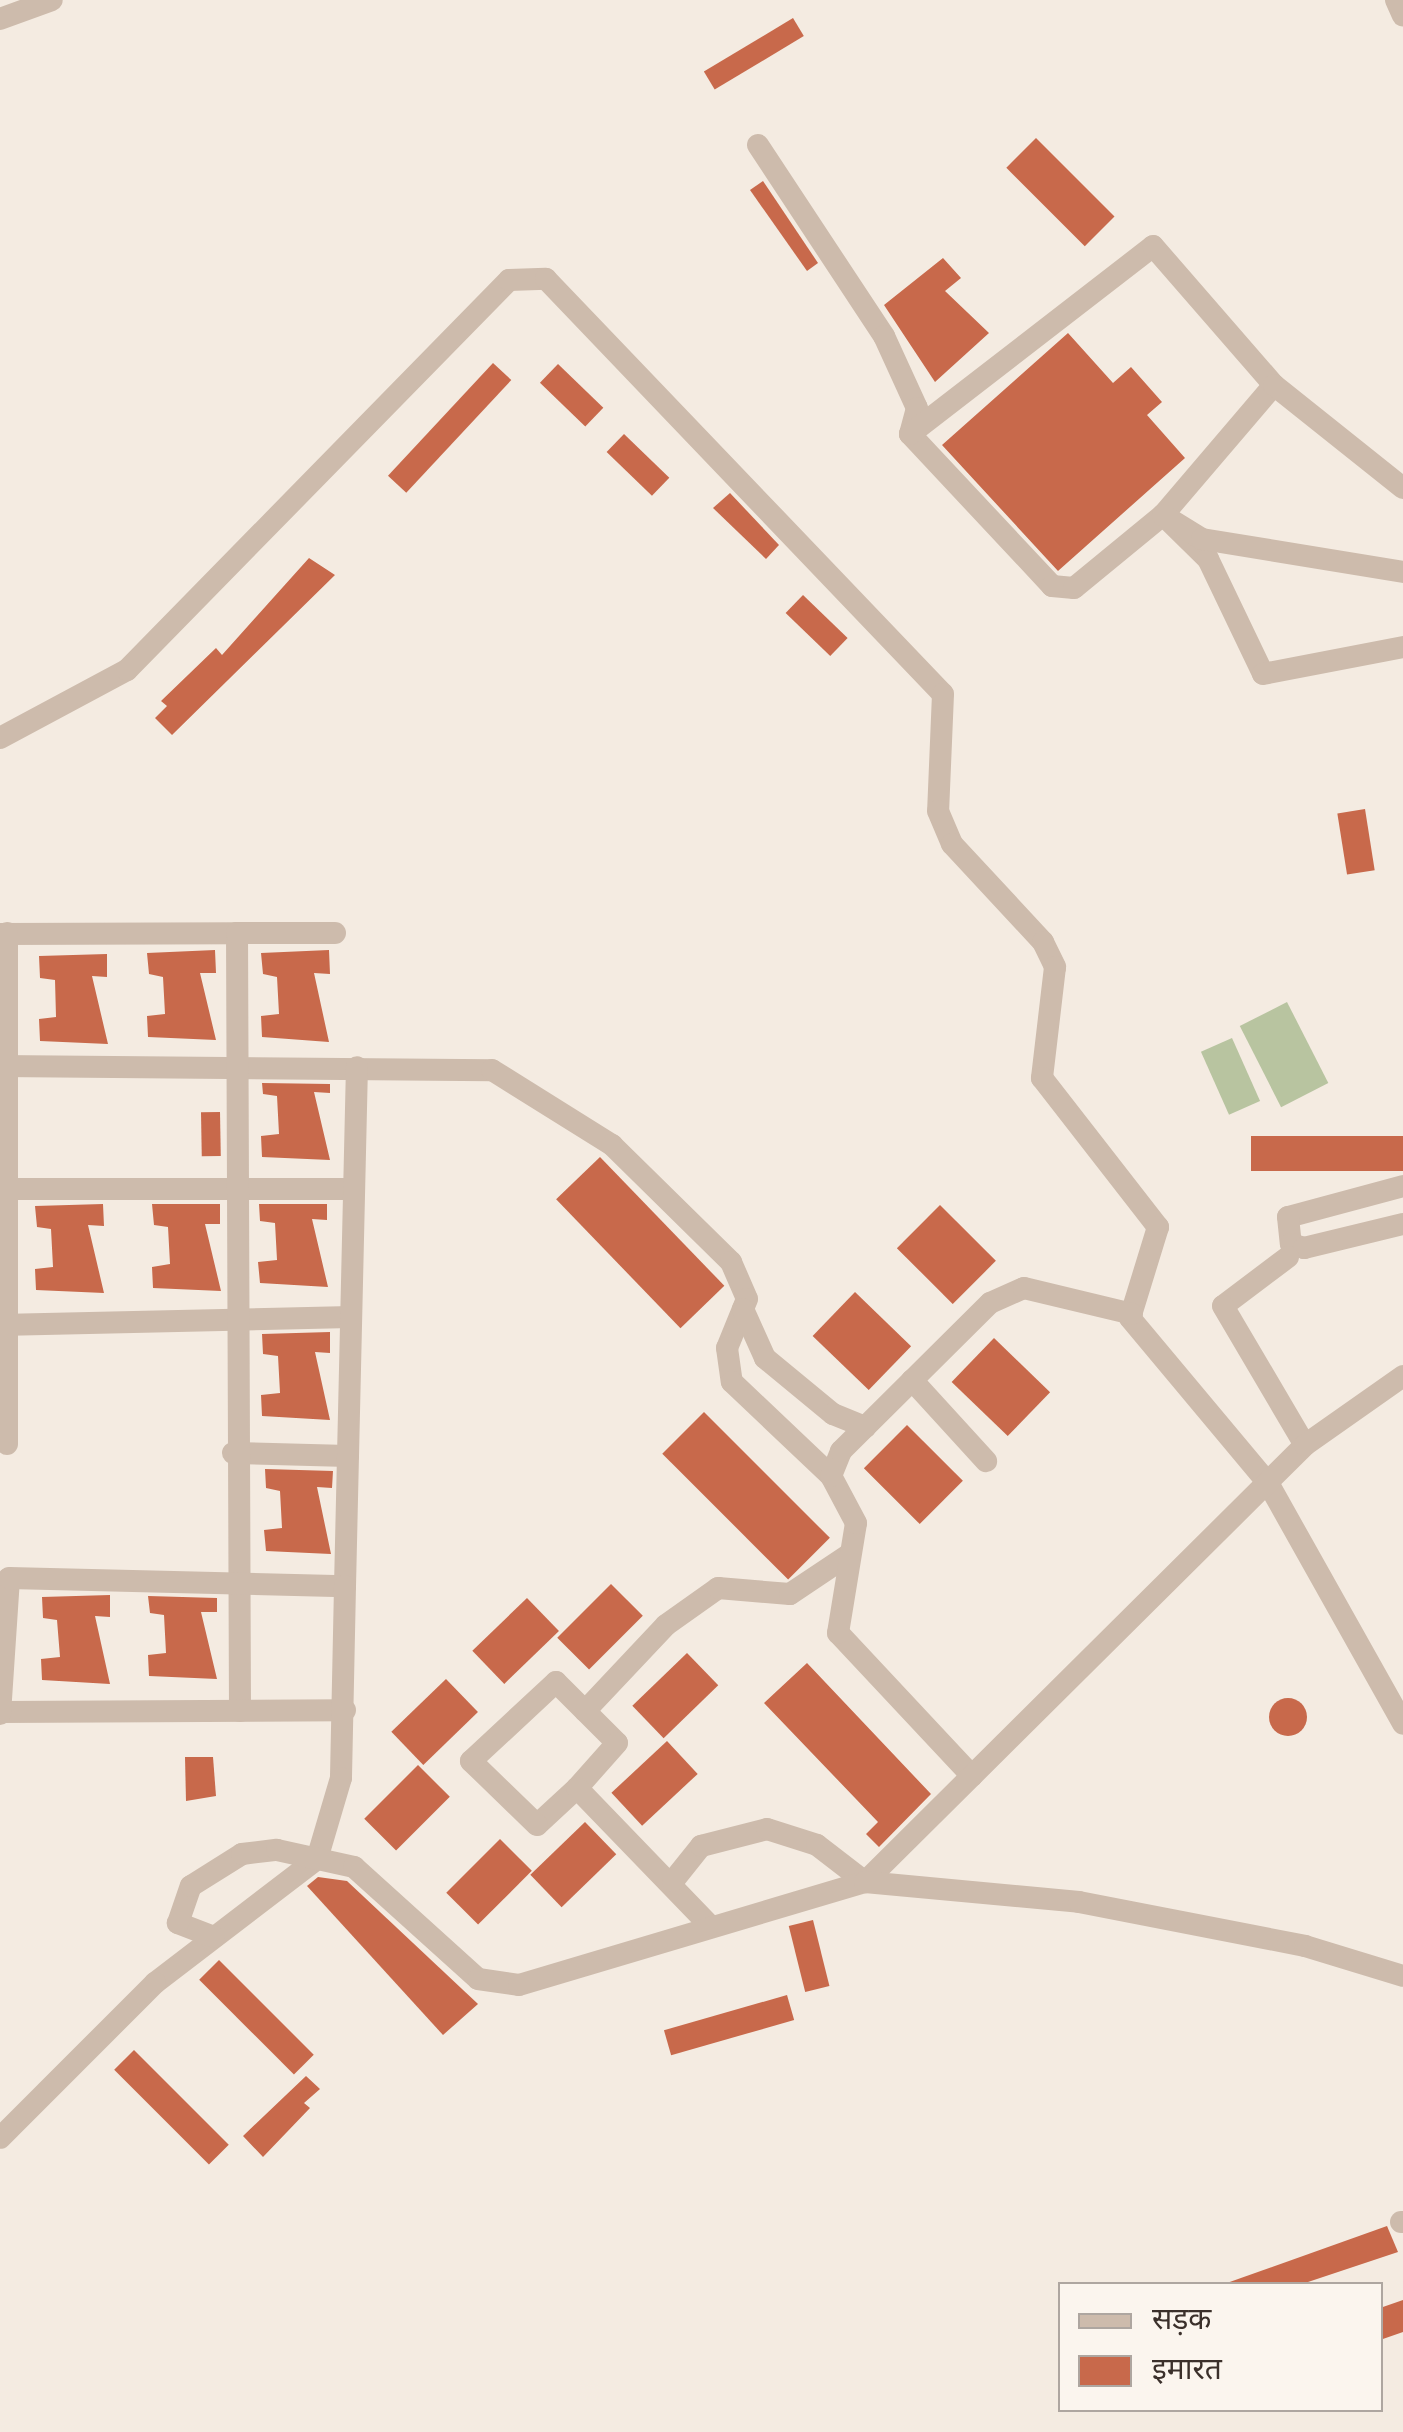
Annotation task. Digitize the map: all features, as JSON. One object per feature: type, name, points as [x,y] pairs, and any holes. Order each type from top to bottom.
[{"type":"street","points":[[0,19],[52,0]]},
{"type":"street","points":[[1396,0],[1403,16]]},
{"type":"street","points":[[758,145],[884,336],[917,408],[910,434]]},
{"type":"street","points":[[910,434],[1153,246],[1274,385],[1403,488]]},
{"type":"street","points":[[0,738],[127,670],[509,280],[546,279],[943,694],[938,811],[952,844],[1044,942],[1055,966],[1042,1078],[1158,1227],[1132,1314]]},
{"type":"street","points":[[910,434],[1052,586],[1074,588],[1163,515],[1274,385]]},
{"type":"street","points":[[1163,515],[1202,538],[1403,572]]},
{"type":"street","points":[[1163,515],[1208,559],[1263,674],[1403,647]]},
{"type":"street","points":[[6,1444],[2,1326],[4,933],[335,933]]},
{"type":"street","points":[[236,933],[234,1578],[240,1711]]},
{"type":"street","points":[[4,1066],[492,1070],[545,1097],[612,1145],[731,1262],[743,1280],[743,1309],[727,1348],[732,1382],[831,1476],[856,1523],[847,1556],[838,1633],[972,1776]]},
{"type":"street","points":[[0,2138],[190,1955],[317,1860],[341,1778],[345,1710],[344,1586],[357,1066]]},
{"type":"street","points":[[1403,1186],[1288,1217],[1291,1244],[1304,1248],[1403,1224]]},
{"type":"street","points":[[4,1189],[354,1189]]},
{"type":"street","points":[[1288,1257],[1223,1306],[1305,1446]]},
{"type":"street","points":[[831,1476],[866,1427],[990,1303],[1024,1288],[1132,1314],[1268,1483],[1403,1724]]},
{"type":"street","points":[[743,1309],[765,1358],[833,1414],[866,1427]]},
{"type":"street","points":[[2,1326],[351,1317]]},
{"type":"street","points":[[865,1882],[1305,1446],[1403,1376]]},
{"type":"street","points":[[912,1380],[986,1461]]},
{"type":"street","points":[[234,1453],[348,1456]]},
{"type":"street","points":[[585,1711],[666,1625],[718,1588],[790,1594],[847,1556]]},
{"type":"street","points":[[344,1586],[234,1578],[10,1578],[0,1712],[345,1710]]},
{"type":"street","points":[[556,1682],[617,1743],[577,1788],[536,1825],[471,1761],[556,1682]]},
{"type":"street","points":[[577,1788],[673,1881],[711,1927]]},
{"type":"street","points":[[673,1881],[701,1846],[767,1829],[817,1845],[865,1882]]},
{"type":"street","points":[[190,1955],[178,1923],[191,1886],[242,1854],[278,1850],[354,1867],[478,1980],[519,1985],[865,1882],[1079,1902],[1306,1946],[1403,1976]]},
{"type":"street","points":[[178,1923],[214,1937]]},
{"type":"green space","points":[[1287,1002],[1328,1083],[1281,1107],[1240,1026]]},
{"type":"green space","points":[[1232,1038],[1260,1101],[1229,1115],[1201,1052]]},
{"type":"building","points":[[793,18],[804,36],[715,90],[704,72]]},
{"type":"building","points":[[1036,138],[1114,216],[1085,246],[1006,168]]},
{"type":"building","points":[[763,181],[818,263],[807,271],[750,190]]},
{"type":"building","points":[[943,258],[961,278],[945,291],[989,333],[935,382],[884,305]]},
{"type":"building","points":[[1068,333],[1113,383],[1131,367],[1162,402],[1147,415],[1185,458],[1058,571],[942,445]]},
{"type":"building","points":[[493,363],[511,380],[406,493],[388,476]]},
{"type":"building","points":[[558,364],[603,408],[585,426],[540,383]]},
{"type":"building","points":[[624,434],[669,478],[652,496],[607,452]]},
{"type":"building","points":[[730,493],[779,545],[766,559],[713,508]]},
{"type":"building","points":[[309,558],[335,575],[172,735],[155,718],[167,706],[161,701],[216,648],[222,655]]},
{"type":"building","points":[[803,595],[848,638],[830,656],[786,613]]},
{"type":"building","points":[[1365,809],[1375,870],[1347,875],[1337,813]]},
{"type":"building","points":[[215,950],[216,973],[200,973],[216,1040],[148,1037],[147,1016],[165,1014],[163,977],[149,974],[147,953]]},
{"type":"building","points":[[329,950],[330,974],[314,973],[329,1042],[262,1037],[261,1016],[279,1014],[277,977],[263,974],[261,953]]},
{"type":"building","points":[[107,954],[107,977],[92,976],[108,1044],[40,1041],[39,1019],[56,1017],[55,980],[40,978],[39,956]]},
{"type":"building","points":[[262,1083],[330,1084],[330,1093],[314,1092],[330,1160],[262,1157],[261,1136],[279,1134],[277,1096],[263,1094]]},
{"type":"building","points":[[201,1112],[220,1112],[221,1156],[202,1156]]},
{"type":"building","points":[[1251,1136],[1403,1136],[1403,1171],[1251,1171]]},
{"type":"building","points":[[600,1157],[724,1286],[680,1328],[556,1199]]},
{"type":"building","points":[[103,1204],[104,1226],[88,1225],[104,1293],[36,1290],[35,1269],[53,1267],[51,1229],[37,1227],[35,1206]]},
{"type":"building","points":[[152,1204],[220,1204],[220,1224],[205,1224],[221,1291],[153,1288],[152,1267],[170,1264],[168,1227],[154,1225]]},
{"type":"building","points":[[259,1204],[327,1204],[327,1220],[312,1219],[328,1287],[260,1283],[258,1262],[277,1260],[275,1223],[260,1221]]},
{"type":"building","points":[[940,1205],[996,1261],[953,1304],[897,1248]]},
{"type":"building","points":[[855,1292],[911,1346],[869,1390],[813,1336]]},
{"type":"building","points":[[330,1332],[330,1353],[315,1352],[330,1420],[262,1416],[261,1395],[280,1393],[278,1356],[263,1354],[262,1334]]},
{"type":"building","points":[[994,1338],[1050,1392],[1008,1436],[952,1382]]},
{"type":"building","points":[[704,1412],[830,1538],[788,1580],[662,1454]]},
{"type":"building","points":[[907,1425],[963,1481],[920,1524],[864,1468]]},
{"type":"building","points":[[265,1469],[333,1471],[332,1488],[317,1487],[331,1554],[266,1551],[264,1530],[282,1528],[280,1491],[266,1488]]},
{"type":"building","points":[[611,1584],[643,1616],[589,1670],[557,1638]]},
{"type":"building","points":[[110,1595],[110,1617],[95,1616],[110,1684],[42,1680],[41,1659],[60,1657],[57,1620],[43,1618],[42,1597]]},
{"type":"building","points":[[148,1596],[217,1598],[217,1612],[201,1612],[217,1679],[149,1676],[148,1655],[166,1653],[164,1615],[150,1613]]},
{"type":"building","points":[[527,1598],[559,1631],[504,1684],[472,1651]]},
{"type":"building","points":[[687,1653],[718,1685],[664,1738],[632,1706]]},
{"type":"building","points":[[807,1663],[931,1794],[879,1847],[866,1834],[878,1822],[764,1703]]},
{"type":"building","points":[[446,1679],[478,1712],[423,1765],[391,1732]]},
{"type":"building","points":[[1288,1698],[1301,1704],[1307,1717],[1301,1730],[1288,1736],[1275,1730],[1269,1717],[1275,1704]]},
{"type":"building","points":[[667,1741],[698,1774],[642,1826],[611,1793]]},
{"type":"building","points":[[185,1757],[213,1757],[216,1796],[186,1801]]},
{"type":"building","points":[[418,1765],[450,1797],[396,1851],[364,1819]]},
{"type":"building","points":[[585,1822],[616,1854],[562,1907],[530,1875]]},
{"type":"building","points":[[500,1839],[532,1871],[478,1925],[446,1893]]},
{"type":"building","points":[[318,1877],[347,1881],[478,2004],[443,2035],[307,1886]]},
{"type":"building","points":[[813,1920],[829,1986],[805,1992],[789,1926]]},
{"type":"building","points":[[219,1960],[314,2055],[294,2075],[199,1980]]},
{"type":"building","points":[[787,1995],[794,2020],[671,2055],[664,2030]]},
{"type":"building","points":[[134,2050],[229,2145],[209,2165],[114,2070]]},
{"type":"building","points":[[306,2076],[320,2089],[304,2103],[310,2108],[263,2157],[243,2136]]},
{"type":"building","points":[[1387,2226],[1398,2252],[1308,2282],[1230,2282]]},
{"type":"building","points":[[1403,2300],[1403,2332],[1383,2339],[1383,2307]]}]
